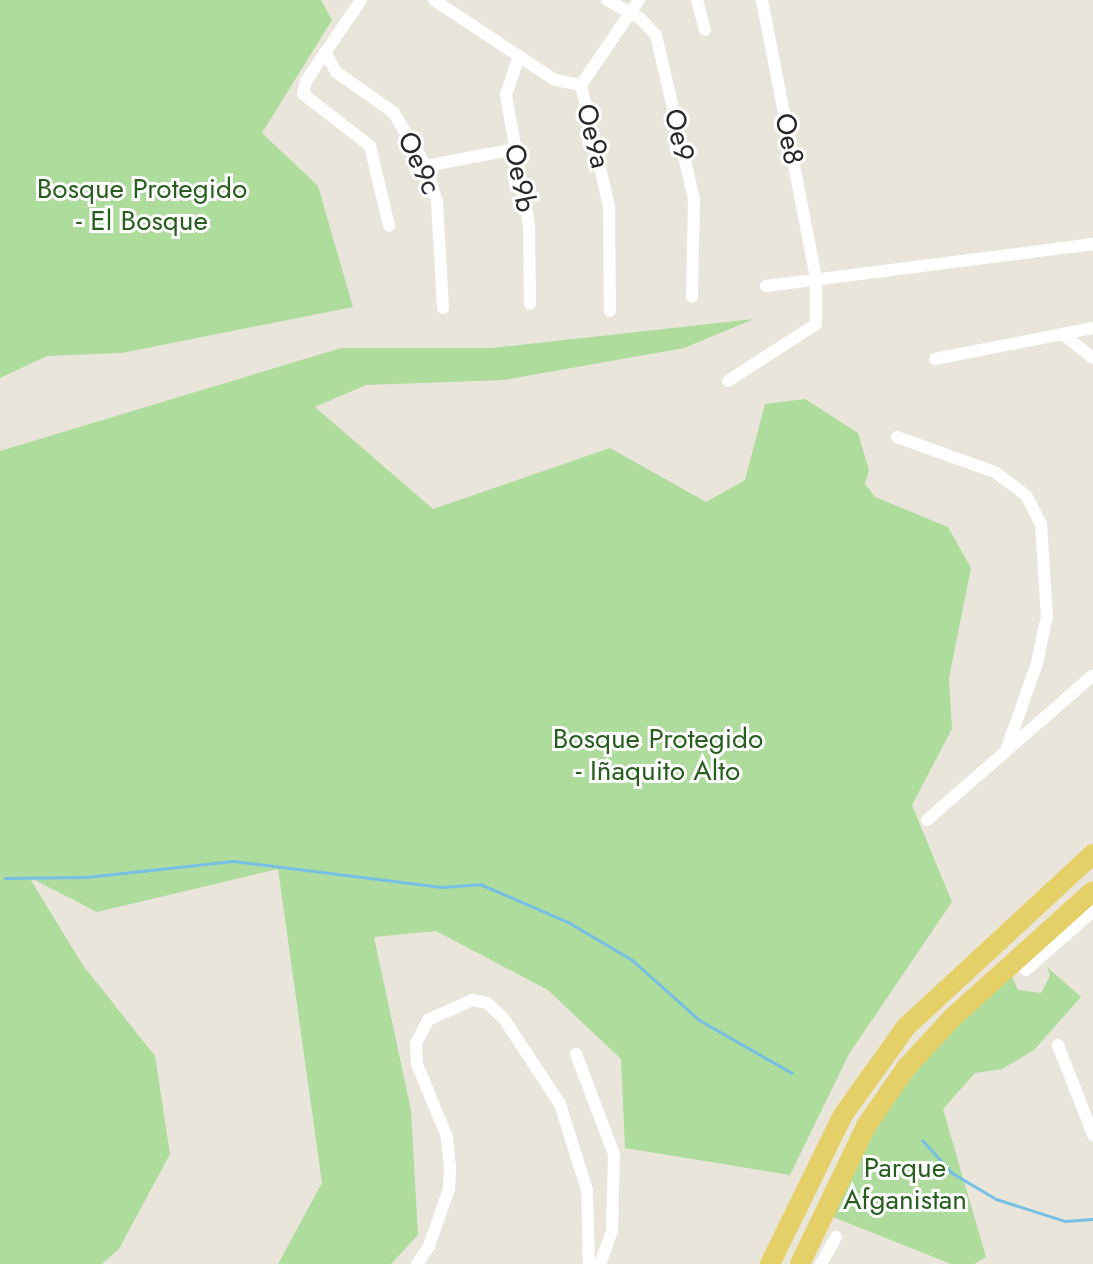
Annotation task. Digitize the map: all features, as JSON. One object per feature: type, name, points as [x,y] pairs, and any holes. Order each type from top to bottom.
[{"type":"main road","points":[[770,1264],[843,1115],[899,1036],[1093,854]]},
{"type":"main road","points":[[800,1264],[866,1126],[906,1068],[953,1017],[1093,891]]},
{"type":"street","points":[[361,0],[325,52],[303,94],[370,146],[389,226]]},
{"type":"street","name":"Oe9a","points":[[434,0],[565,85],[581,85],[609,206],[610,311]]},
{"type":"street","name":"Oe9","points":[[607,0],[631,12],[656,35],[694,200],[692,297]]},
{"type":"street","points":[[581,85],[639,0]]},
{"type":"street","points":[[697,0],[705,30]]},
{"type":"street","name":"Oe8","points":[[728,381],[812,328],[816,278],[762,0]]},
{"type":"street","name":"Oe9c","points":[[325,52],[336,72],[393,112],[426,166],[437,201],[443,308]]},
{"type":"street","name":"Oe9b","points":[[519,56],[506,95],[529,221],[530,304]]},
{"type":"street","points":[[426,166],[514,149]]},
{"type":"street","points":[[766,286],[1093,244]]},
{"type":"street","points":[[935,359],[1093,328]]},
{"type":"street","points":[[1063,334],[1093,358]]},
{"type":"street","points":[[897,437],[995,472],[1026,495],[1041,524],[1048,574],[1046,620],[1037,663],[1006,751]]},
{"type":"street","points":[[927,820],[1093,675]]},
{"type":"street","points":[[1026,970],[1093,911]]},
{"type":"street","points":[[417,1264],[429,1246],[449,1189],[450,1167],[447,1137],[417,1064],[416,1043],[428,1020],[472,1000],[487,1003],[504,1019],[560,1104],[587,1190],[589,1264]]},
{"type":"street","points":[[1058,1045],[1093,1135]]},
{"type":"street","points":[[576,1054],[614,1154],[612,1231],[600,1264]]},
{"type":"street","points":[[821,1264],[836,1237]]},
{"type":"green space","name":"Bosque Protegido - El Bosque","points":[[0,0],[321,0],[332,20],[262,133],[318,186],[353,307],[122,353],[47,356],[0,378]]},
{"type":"green space","name":"Bosque Protegido - Iñaquito Alto","points":[[754,319],[684,348],[504,380],[366,385],[315,407],[433,509],[610,448],[706,502],[745,480],[765,404],[805,399],[858,433],[869,470],[865,484],[875,497],[948,527],[971,568],[949,678],[952,729],[912,805],[952,902],[849,1054],[790,1175],[625,1148],[621,1059],[548,990],[436,931],[374,937],[411,1110],[418,1235],[391,1264],[278,1264],[322,1183],[278,869],[97,912],[29,877],[82,964],[155,1056],[170,1154],[119,1249],[102,1264],[0,1264],[0,451],[341,348],[492,348]]},
{"type":"green space","name":"Parque Afganistan","points":[[1047,967],[1081,997],[1034,1050],[1002,1069],[975,1073],[943,1109],[986,1257],[974,1264],[951,1264],[828,1215],[882,1116],[945,1034],[1008,968],[1018,990],[1041,993],[1050,976]]},
{"type":"waterway","points":[[5,878],[86,877],[233,861],[441,887],[480,884],[568,922],[632,960],[699,1020],[792,1073]]},
{"type":"waterway","points":[[922,1140],[952,1173],[996,1199],[1065,1221],[1093,1219]]}]
